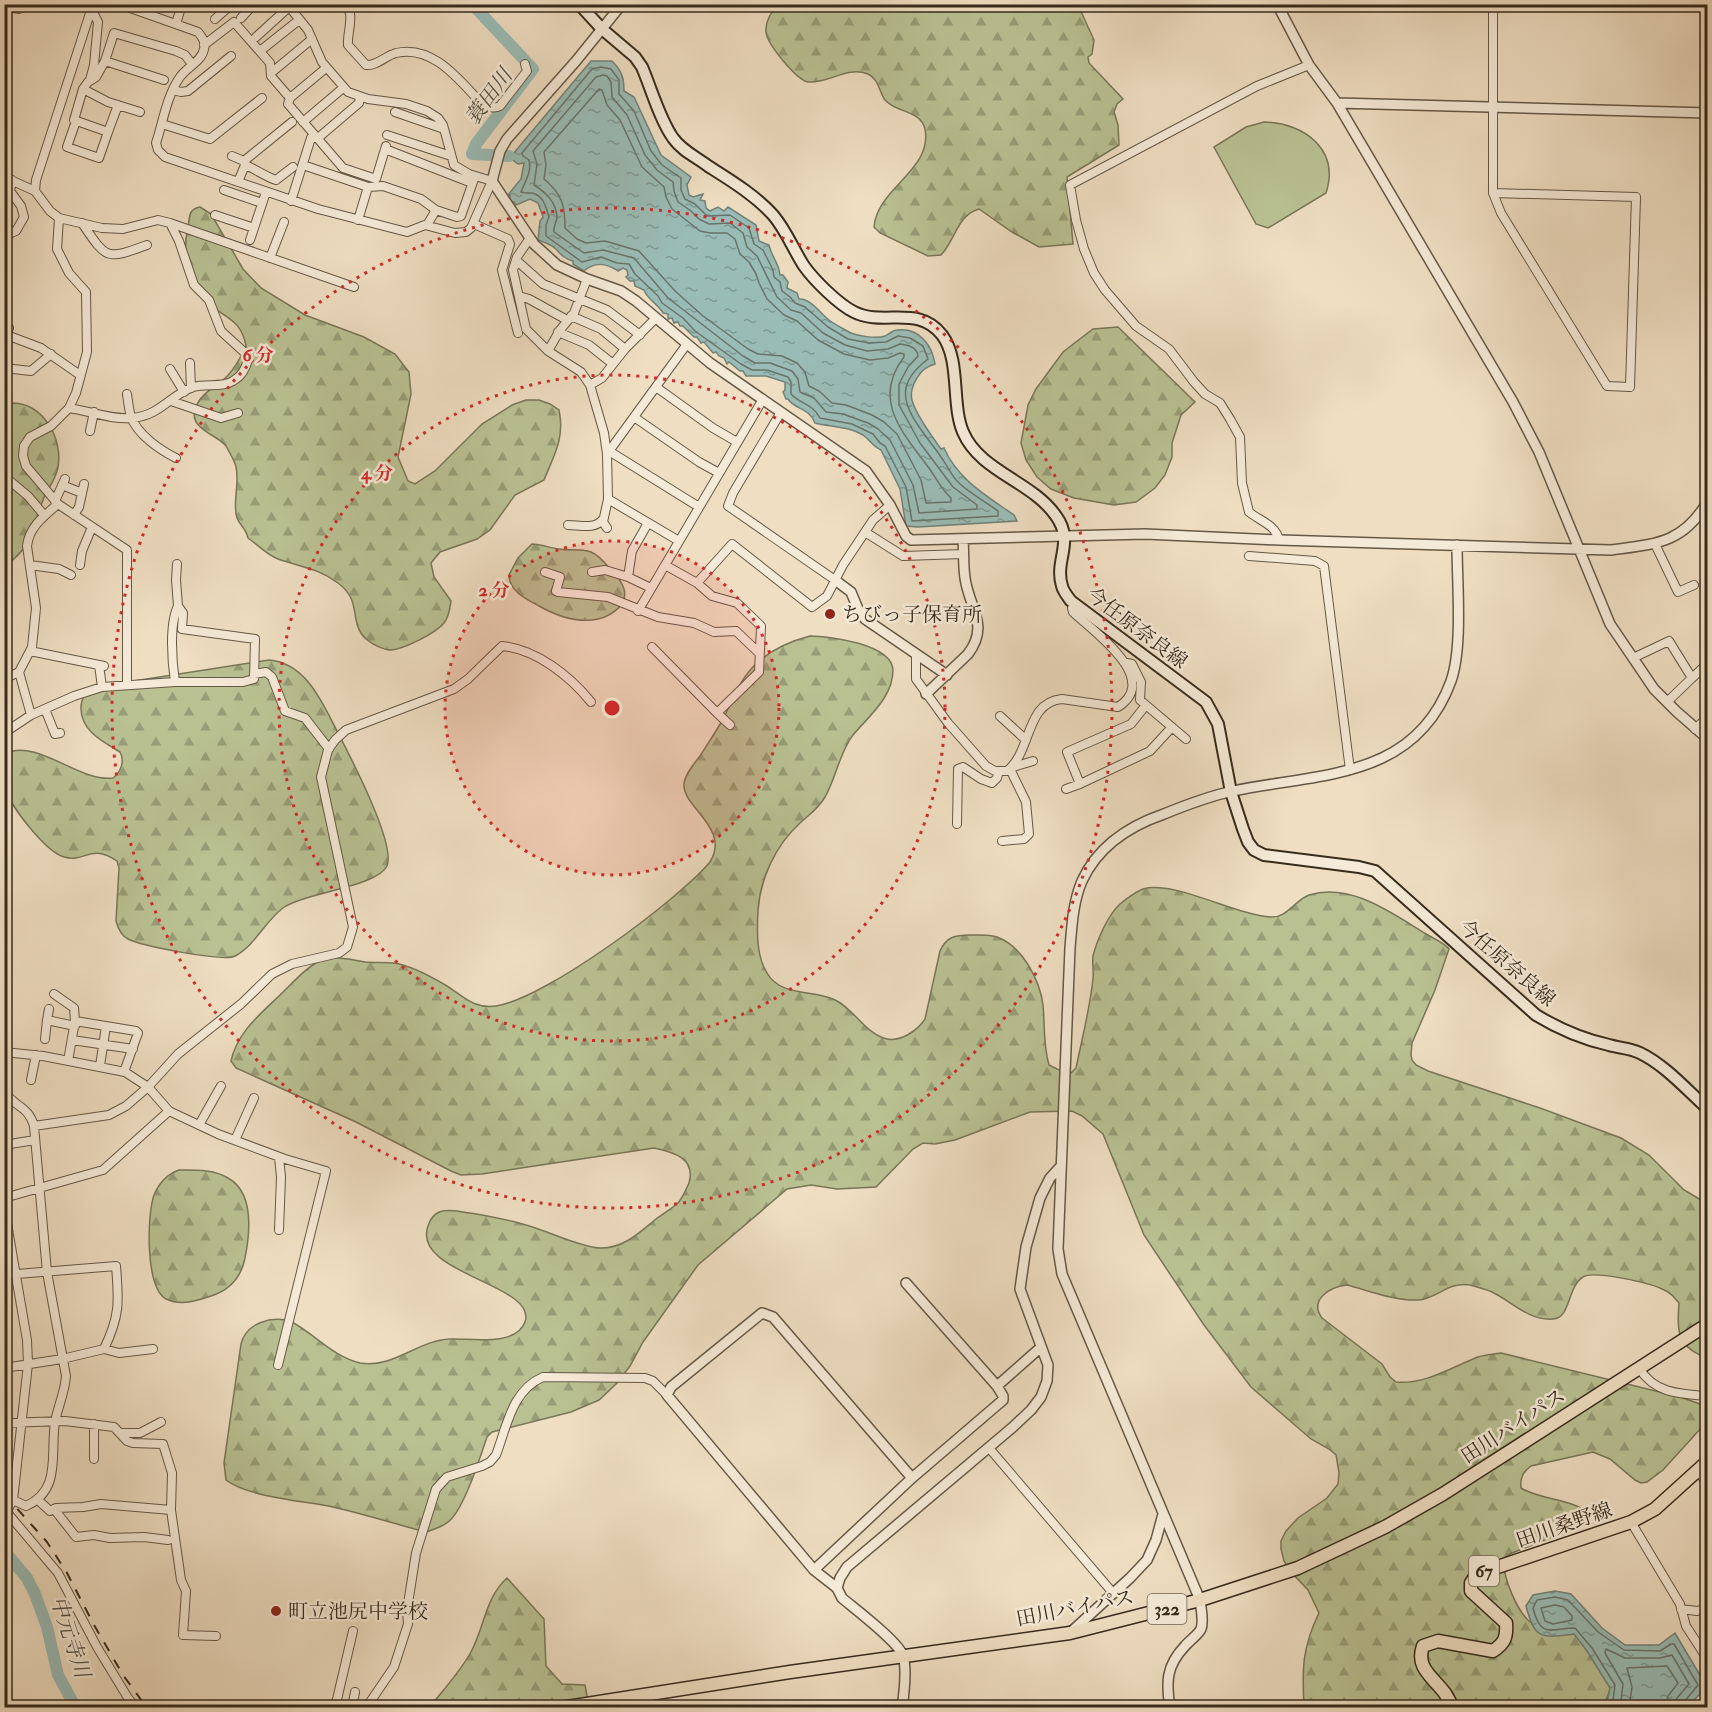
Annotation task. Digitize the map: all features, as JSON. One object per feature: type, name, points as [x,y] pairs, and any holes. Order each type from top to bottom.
[{"type":"main road","points":[[579,4],[602,29],[635,57],[642,67],[672,137],[682,148],[729,179],[774,216],[805,267],[822,287],[854,312],[880,319],[910,317],[923,320],[941,334],[949,348],[962,430],[970,447],[1044,500],[1058,518],[1066,536]]},
{"type":"main road","name":"今任原奈良線","points":[[1066,536],[1060,573],[1062,587],[1075,604],[1206,702],[1218,724],[1231,792],[1248,842],[1254,850],[1263,855],[1375,871],[1536,1015],[1557,1028],[1575,1035],[1609,1045],[1631,1048],[1641,1053],[1655,1062],[1707,1109]]},
{"type":"main road","name":"田川バイパス","points":[[561,1707],[1070,1633],[1200,1600],[1298,1568],[1385,1527],[1443,1494],[1707,1324]]},
{"type":"main road","name":"田川桑野線","points":[[1452,1707],[1443,1689],[1421,1665],[1419,1656],[1423,1646],[1438,1641],[1493,1651],[1503,1644],[1507,1635],[1506,1623],[1472,1591],[1471,1582],[1477,1574],[1631,1522],[1655,1509],[1703,1465]]},
{"type":"street","points":[[4,6],[19,9],[31,4]]},
{"type":"street","points":[[119,4],[198,32],[202,37],[204,45],[201,57],[179,78],[156,143],[158,150],[165,156],[291,201],[358,220],[407,232],[427,225],[462,233],[474,224],[492,181],[500,152],[507,139],[622,4]]},
{"type":"street","points":[[177,24],[182,4]]},
{"type":"street","points":[[215,19],[232,4]]},
{"type":"street","points":[[241,18],[254,4]]},
{"type":"street","points":[[346,4],[351,15],[348,45],[366,65],[398,52],[423,55],[444,66],[487,106],[497,108],[500,106],[527,71],[525,64]]},
{"type":"street","points":[[1277,4],[1309,65],[1337,103],[1513,402],[1539,452],[1610,624],[1654,689],[1707,739]]},
{"type":"street","points":[[1469,4],[1493,5],[1493,193],[1501,213],[1607,386],[1630,387],[1636,197],[1493,193]]},
{"type":"street","points":[[92,6],[98,22],[94,65],[90,80],[84,89],[67,147],[99,158],[118,105]]},
{"type":"street","points":[[35,191],[36,180],[92,6]]},
{"type":"street","points":[[256,37],[288,6],[308,30],[326,68],[343,88],[360,97],[392,101],[427,111],[438,118],[444,129],[454,165],[474,180]]},
{"type":"street","points":[[260,51],[299,20]]},
{"type":"street","points":[[204,45],[234,21],[270,63],[271,73],[290,98]]},
{"type":"street","points":[[90,80],[96,77],[105,62],[114,33],[176,51],[184,55],[192,64]]},
{"type":"street","points":[[271,73],[312,39]]},
{"type":"street","points":[[173,90],[188,92],[231,56]]},
{"type":"street","points":[[105,62],[164,80]]},
{"type":"street","points":[[1279,540],[1278,533],[1249,512],[1245,503],[1240,437],[1220,403],[1205,394],[1169,349],[1136,326],[1105,290],[1094,273],[1076,220],[1070,185],[1257,86],[1309,65]]},
{"type":"street","points":[[326,68],[290,98],[288,104],[343,168],[376,179],[386,148],[474,180],[492,181]]},
{"type":"street","points":[[303,122],[343,88]]},
{"type":"street","points":[[84,89],[118,105],[140,112]]},
{"type":"street","points":[[291,201],[311,138],[318,138],[359,103],[360,97]]},
{"type":"street","points":[[162,124],[210,139],[262,98]]},
{"type":"street","points":[[1337,103],[1707,113]]},
{"type":"street","points":[[395,112],[444,129]]},
{"type":"street","points":[[76,120],[108,132]]},
{"type":"street","points":[[238,182],[244,163],[292,122]]},
{"type":"street","points":[[387,135],[451,156]]},
{"type":"street","points":[[232,156],[264,176],[276,180],[293,166]]},
{"type":"street","points":[[303,165],[368,187],[383,186],[402,192],[421,199],[436,210],[457,217],[461,216],[474,180]]},
{"type":"street","points":[[8,178],[35,191],[50,211],[59,218],[102,228],[123,229],[158,220],[354,287]]},
{"type":"street","points":[[4,236],[16,231],[24,216],[21,206],[10,191],[8,178]]},
{"type":"street","points":[[492,181],[534,244],[557,265],[621,291],[710,363],[866,471],[890,505],[902,530],[911,540],[1144,534],[1611,550],[1655,544],[1672,538],[1689,525],[1707,501]]},
{"type":"street","points":[[358,220],[368,187]]},
{"type":"street","points":[[224,190],[262,203]]},
{"type":"street","points":[[250,240],[266,192]]},
{"type":"street","points":[[427,225],[436,210]]},
{"type":"street","points":[[215,215],[254,228]]},
{"type":"street","points":[[59,218],[57,249],[69,273],[86,292],[87,352],[76,393],[69,408],[51,426],[30,437],[24,446],[23,456],[26,466],[56,502],[128,550],[127,684]]},
{"type":"street","points":[[270,258],[284,222]]},
{"type":"street","points":[[82,223],[98,247],[108,255],[117,256],[147,245]]},
{"type":"street","points":[[69,408],[131,418],[155,412],[188,390],[203,384],[229,383],[241,375],[248,359],[244,352],[221,331],[209,300],[194,285],[179,240],[170,223]]},
{"type":"street","points":[[474,224],[508,239],[510,244],[502,270],[518,333]]},
{"type":"street","points":[[530,238],[516,260],[513,270],[526,329],[548,351],[581,372],[590,385],[608,452],[608,500],[603,519],[599,525],[594,526],[568,525]]},
{"type":"street","points":[[516,260],[543,284],[613,314],[640,335]]},
{"type":"street","points":[[548,351],[558,332],[574,313],[587,279]]},
{"type":"street","points":[[519,296],[529,298],[569,318],[601,329],[625,349]]},
{"type":"street","points":[[590,385],[602,378],[625,349],[656,318]]},
{"type":"street","points":[[4,324],[9,328],[5,334],[41,348],[80,375]]},
{"type":"street","points":[[558,332],[589,345],[613,364]]},
{"type":"street","points":[[608,452],[687,344]]},
{"type":"street","points":[[4,368],[31,371],[51,354]]},
{"type":"street","points":[[188,390],[190,363]]},
{"type":"street","points":[[170,369],[188,390]]},
{"type":"street","points":[[656,387],[713,428],[737,442]]},
{"type":"street","points":[[127,394],[131,418],[152,442],[176,458]]},
{"type":"street","points":[[638,611],[763,399]]},
{"type":"street","points":[[171,401],[221,418],[238,413]]},
{"type":"street","points":[[90,431],[94,412]]},
{"type":"street","points":[[781,412],[733,493],[729,506],[835,580],[850,592],[865,620],[946,675]]},
{"type":"street","points":[[634,417],[699,462],[719,473]]},
{"type":"street","points":[[608,452],[699,507]]},
{"type":"street","points":[[4,476],[45,515]]},
{"type":"street","points":[[4,679],[19,672],[32,647],[36,608],[28,537],[56,502],[64,482],[82,493]]},
{"type":"street","points":[[74,515],[79,507],[84,483]]},
{"type":"street","points":[[608,500],[679,541]]},
{"type":"street","points":[[697,583],[732,544],[812,607],[826,596],[865,532],[880,512],[890,505]]},
{"type":"street","points":[[603,519],[608,528]]},
{"type":"street","points":[[628,577],[632,551],[648,523]]},
{"type":"street","points":[[80,565],[82,551],[92,527]]},
{"type":"street","points":[[865,532],[903,556],[964,554]]},
{"type":"street","points":[[926,694],[973,648],[978,633],[977,616],[965,579],[963,540]]},
{"type":"street","points":[[1655,544],[1678,592],[1694,585]]},
{"type":"street","points":[[1170,1707],[1166,1685],[1168,1674],[1176,1658],[1201,1628],[1200,1600],[1062,1274],[1058,1249],[1073,911],[1082,881],[1095,860],[1108,846],[1139,823],[1231,792],[1360,768],[1389,756],[1416,736],[1437,711],[1451,681],[1457,655],[1457,545]]},
{"type":"street","points":[[1249,556],[1315,561],[1323,566],[1350,770]]},
{"type":"street","points":[[175,682],[172,664],[175,613],[178,606],[177,564]]},
{"type":"street","points":[[30,565],[59,569],[71,575]]},
{"type":"street","points":[[665,565],[697,583],[712,596],[737,603],[761,626],[759,672],[717,712]]},
{"type":"street","points":[[592,572],[605,570],[628,577],[651,588]]},
{"type":"street","points":[[545,572],[560,578],[556,591],[558,592],[608,597],[638,611],[658,617],[694,622],[714,632],[736,631],[759,653]]},
{"type":"street","points":[[1011,768],[1019,759],[1036,716],[1043,705],[1062,699],[1118,707],[1130,696],[1133,684],[1126,663],[1072,612],[1075,604]]},
{"type":"street","points":[[4,733],[31,715],[74,696],[102,687],[175,682],[243,682],[254,679],[255,639],[182,629],[183,614],[178,606]]},
{"type":"street","points":[[1633,658],[1669,641],[1692,678]]},
{"type":"street","points":[[34,1126],[109,1115],[126,1106],[148,1087],[178,1054],[241,1004],[272,974],[292,964],[339,953],[347,946],[352,927],[321,777],[329,749],[346,730],[454,689],[468,679],[502,646],[516,647],[548,664],[579,687],[591,702]]},
{"type":"street","points":[[652,647],[730,725]]},
{"type":"street","points":[[30,651],[101,665],[102,687]]},
{"type":"street","points":[[915,654],[916,679],[948,723],[986,766],[999,771],[1007,771],[1033,761]]},
{"type":"street","points":[[1126,663],[1132,664],[1141,682],[1140,700],[1186,739]]},
{"type":"street","points":[[1667,702],[1706,665]]},
{"type":"street","points":[[19,672],[31,715]]},
{"type":"street","points":[[254,674],[266,672],[272,677],[285,711],[305,718],[329,749]]},
{"type":"street","points":[[1080,783],[1067,752],[1131,724],[1146,705]]},
{"type":"street","points":[[45,710],[56,734],[60,733]]},
{"type":"street","points":[[1000,716],[1026,740]]},
{"type":"street","points":[[1695,729],[1707,717]]},
{"type":"street","points":[[1066,789],[1149,751],[1172,728]]},
{"type":"street","points":[[957,824],[958,769],[963,767],[981,779],[992,783],[998,778],[999,771]]},
{"type":"street","points":[[1002,841],[1024,840],[1029,834],[1026,802],[1011,768]]},
{"type":"street","points":[[54,994],[74,1008],[75,1023],[69,1061]]},
{"type":"street","points":[[45,1039],[49,1009]]},
{"type":"street","points":[[47,1020],[136,1030],[138,1034],[124,1072]]},
{"type":"street","points":[[100,1066],[106,1026]]},
{"type":"street","points":[[72,1040],[133,1049]]},
{"type":"street","points":[[4,1052],[36,1055],[124,1072],[148,1087],[169,1111],[279,1157],[326,1171],[278,1365]]},
{"type":"street","points":[[31,1080],[36,1055]]},
{"type":"street","points":[[199,1125],[221,1086]]},
{"type":"street","points":[[4,1091],[9,1098],[30,1113],[34,1126],[47,1272],[66,1376],[65,1388],[55,1421],[52,1471],[48,1488],[38,1500],[26,1506],[13,1500]]},
{"type":"street","points":[[235,1140],[254,1098]]},
{"type":"street","points":[[4,1198],[104,1170],[169,1111]]},
{"type":"street","points":[[4,1145],[34,1140]]},
{"type":"street","points":[[279,1157],[281,1177],[279,1230]]},
{"type":"street","points":[[837,1588],[847,1568],[989,1448],[1031,1410],[1041,1397],[1047,1381],[1048,1365],[1020,1289],[1021,1273],[1040,1198],[1050,1178],[1061,1166]]},
{"type":"street","points":[[4,1206],[17,1274],[27,1340],[28,1364],[13,1500],[5,1512],[58,1573],[97,1647],[128,1698],[136,1707]]},
{"type":"street","points":[[17,1274],[116,1266],[119,1300],[117,1317],[104,1349]]},
{"type":"street","points":[[814,1570],[912,1478],[1003,1400],[997,1386],[906,1282]]},
{"type":"street","points":[[667,1395],[671,1387],[762,1313],[767,1314],[773,1317],[912,1478]]},
{"type":"street","points":[[997,1386],[1040,1348]]},
{"type":"street","points":[[4,1368],[62,1359],[104,1349],[119,1353],[153,1349]]},
{"type":"street","points":[[1639,1368],[1646,1378],[1664,1390],[1707,1396]]},
{"type":"street","points":[[366,1707],[394,1667],[408,1624],[407,1610],[416,1553],[436,1489],[447,1477],[490,1462],[496,1455],[516,1399],[532,1382],[543,1377],[645,1378],[653,1381],[814,1570],[837,1588],[842,1598],[896,1645],[903,1656],[902,1707]]},
{"type":"street","points":[[4,1423],[55,1421],[94,1424],[114,1427],[127,1441],[133,1443],[163,1444],[172,1473],[171,1510],[181,1580],[186,1591],[183,1635],[216,1636]]},
{"type":"street","points":[[120,1433],[140,1433],[160,1422]]},
{"type":"street","points":[[94,1424],[94,1459]]},
{"type":"street","points":[[989,1448],[1113,1593]]},
{"type":"street","points":[[1703,1465],[1707,1489]]},
{"type":"street","points":[[38,1500],[50,1511],[101,1504],[171,1510]]},
{"type":"street","points":[[54,1509],[76,1537],[94,1535],[110,1538],[144,1537],[168,1540]]},
{"type":"street","points":[[1070,1633],[1147,1560],[1156,1540],[1163,1514]]},
{"type":"street","points":[[1631,1522],[1682,1609],[1686,1626],[1707,1660]]},
{"type":"street","points":[[1682,1609],[1697,1611],[1707,1608]]},
{"type":"street","points":[[335,1707],[353,1631]]},
{"type":"street","points":[[352,1707],[355,1692]]},
{"type":"green space","points":[[1011,4],[1011,8],[1015,5],[1078,5],[1094,40],[1092,54],[1088,57],[1089,63],[1123,99],[1117,104],[1114,112],[1118,125],[1119,145],[1067,177],[1073,244],[1039,247],[979,209],[961,222],[941,255],[928,256],[880,233],[874,227],[877,213],[884,201],[921,156],[925,143],[923,123],[919,118],[885,100],[877,82],[868,74],[853,72],[817,82],[804,80],[791,69],[772,45],[766,32],[768,21],[779,5]]},
{"type":"green space","points":[[1264,122],[1293,127],[1316,142],[1328,164],[1329,178],[1326,193],[1268,228],[1256,224],[1214,147],[1246,127]]},
{"type":"green space","points":[[200,207],[211,214],[243,269],[261,288],[305,315],[364,337],[395,354],[409,372],[411,394],[398,457],[408,481],[415,484],[435,471],[482,424],[512,405],[526,400],[539,400],[559,410],[560,438],[544,480],[515,495],[490,530],[477,539],[440,552],[431,563],[434,577],[451,604],[444,623],[419,640],[391,650],[371,643],[358,626],[353,604],[346,590],[323,574],[270,555],[248,538],[238,521],[235,506],[237,473],[234,462],[226,446],[200,427],[194,417],[200,400],[230,373],[246,346],[237,325],[200,296],[190,278],[185,248],[186,237],[190,214]]},
{"type":"green space","points":[[1118,327],[1195,402],[1181,415],[1172,443],[1172,457],[1165,475],[1155,488],[1136,502],[1114,505],[1074,498],[1051,489],[1037,477],[1026,460],[1021,443],[1028,405],[1036,389],[1063,352],[1093,329]]},
{"type":"green space","points":[[13,403],[34,409],[42,416],[54,435],[59,456],[57,472],[43,500],[27,544],[5,566],[5,405]]},
{"type":"green space","points":[[532,544],[563,550],[587,551],[597,555],[617,576],[623,586],[625,595],[620,606],[604,617],[578,620],[551,612],[524,597],[512,586],[509,575],[518,558]]},
{"type":"green space","points":[[810,636],[844,640],[871,648],[890,661],[893,670],[892,680],[885,697],[849,741],[825,797],[784,841],[766,874],[759,899],[758,943],[763,966],[780,986],[833,999],[847,1008],[872,1032],[887,1039],[898,1039],[914,1031],[925,1019],[940,951],[945,943],[960,936],[994,936],[1006,941],[1014,948],[1034,975],[1043,1005],[1049,1065],[1071,1073],[1076,1068],[1086,1024],[1093,979],[1093,956],[1097,943],[1107,921],[1116,909],[1134,894],[1143,889],[1171,889],[1240,911],[1271,917],[1282,915],[1309,895],[1325,892],[1356,896],[1386,909],[1449,949],[1435,990],[1412,1043],[1411,1055],[1416,1065],[1621,1138],[1649,1155],[1684,1190],[1707,1202],[1707,1358],[1697,1354],[1684,1343],[1678,1322],[1679,1303],[1672,1295],[1656,1286],[1609,1276],[1583,1277],[1574,1288],[1563,1313],[1553,1319],[1528,1314],[1492,1292],[1462,1284],[1418,1300],[1391,1297],[1347,1285],[1334,1288],[1319,1300],[1318,1306],[1322,1318],[1382,1364],[1396,1382],[1428,1378],[1478,1357],[1501,1353],[1680,1397],[1700,1404],[1705,1410],[1703,1426],[1663,1470],[1647,1482],[1641,1483],[1635,1480],[1610,1459],[1593,1452],[1531,1466],[1522,1478],[1521,1488],[1581,1508],[1581,1517],[1572,1529],[1505,1557],[1505,1573],[1508,1583],[1516,1603],[1533,1624],[1579,1632],[1607,1651],[1610,1690],[1603,1707],[1304,1707],[1304,1659],[1309,1637],[1319,1613],[1308,1590],[1284,1561],[1281,1541],[1286,1531],[1298,1518],[1327,1498],[1338,1484],[1336,1455],[1311,1439],[1251,1387],[1204,1325],[1144,1235],[1103,1134],[1082,1116],[1072,1111],[1030,1112],[955,1140],[935,1144],[923,1143],[913,1149],[876,1187],[837,1189],[811,1185],[787,1189],[698,1265],[643,1342],[630,1366],[617,1383],[599,1400],[571,1412],[492,1432],[487,1437],[460,1506],[454,1516],[441,1527],[426,1532],[333,1507],[248,1491],[226,1480],[224,1463],[241,1344],[248,1331],[254,1326],[267,1321],[290,1321],[341,1356],[360,1363],[372,1364],[395,1358],[438,1341],[492,1339],[512,1335],[520,1330],[525,1322],[524,1309],[513,1298],[438,1256],[428,1242],[428,1226],[435,1215],[450,1210],[488,1216],[523,1224],[587,1246],[609,1247],[631,1239],[678,1203],[688,1186],[690,1174],[686,1162],[681,1158],[654,1148],[482,1174],[461,1175],[356,1122],[236,1068],[231,1061],[244,1033],[301,974],[322,960],[340,958],[406,966],[435,979],[475,1004],[496,1006],[518,999],[545,986],[609,946],[670,900],[710,862],[715,850],[715,839],[710,828],[685,793],[686,777],[751,669],[775,650]]},
{"type":"green space","points":[[269,660],[293,668],[303,676],[319,697],[360,778],[378,820],[385,839],[388,855],[387,866],[380,873],[355,885],[306,898],[283,908],[242,952],[235,956],[215,957],[182,952],[126,938],[116,921],[119,868],[117,861],[94,853],[78,858],[64,857],[38,837],[20,815],[8,795],[4,779],[5,754],[17,750],[30,751],[87,774],[100,778],[113,778],[121,766],[121,755],[94,734],[85,723],[81,706],[86,694],[108,685]]},
{"type":"green space","points":[[179,1170],[217,1173],[237,1185],[247,1203],[249,1226],[243,1265],[234,1282],[218,1293],[188,1302],[166,1299],[159,1292],[151,1266],[149,1234],[154,1195],[164,1180]]},
{"type":"green space","points":[[507,1578],[544,1619],[546,1666],[562,1684],[585,1685],[589,1707],[429,1708],[467,1659],[494,1594]]},
{"type":"water","points":[[591,61],[612,61],[618,68],[623,78],[624,91],[634,97],[661,155],[691,177],[687,185],[689,195],[693,197],[703,194],[700,200],[705,201],[706,208],[710,211],[718,207],[724,211],[728,207],[756,225],[759,241],[769,245],[780,275],[783,275],[788,282],[787,288],[797,293],[799,299],[811,303],[831,322],[852,333],[877,337],[885,336],[896,330],[905,330],[918,334],[923,339],[931,350],[935,364],[922,371],[913,386],[911,397],[917,412],[941,449],[944,448],[965,478],[1014,515],[1017,521],[906,526],[900,489],[881,450],[863,435],[845,428],[815,423],[806,411],[786,399],[783,392],[785,382],[766,376],[746,376],[743,371],[729,362],[727,364],[724,358],[716,352],[713,353],[704,342],[701,343],[678,322],[674,323],[672,318],[668,319],[668,314],[663,313],[644,290],[635,286],[634,281],[626,277],[627,270],[623,268],[618,271],[609,266],[596,264],[584,271],[552,246],[538,240],[540,221],[543,217],[538,203],[530,199],[516,205],[510,201],[508,195],[521,179],[524,163],[518,164],[510,158],[501,160],[503,154],[513,154]]},
{"type":"water","points":[[1555,1591],[1571,1594],[1602,1628],[1625,1645],[1659,1645],[1675,1633],[1707,1687],[1687,1707],[1606,1707],[1610,1688],[1574,1634],[1547,1636],[1541,1634],[1536,1631],[1529,1617],[1526,1606],[1533,1595]]},
{"type":"waterway","name":"蓑田川","points":[[472,4],[533,69],[476,144],[472,154],[509,156]]},
{"type":"waterway","name":"中元寺川","points":[[4,1551],[27,1578],[35,1594],[47,1627],[58,1675],[76,1708]]},
{"type":"railway","points":[[4,1494],[47,1542],[67,1573],[123,1675],[147,1708]]},
{"type":"place","name":"ちびっ子保育所","points":[[830,614]]},
{"type":"place","name":"町立池尻中学校","points":[[276,1611]]}]
